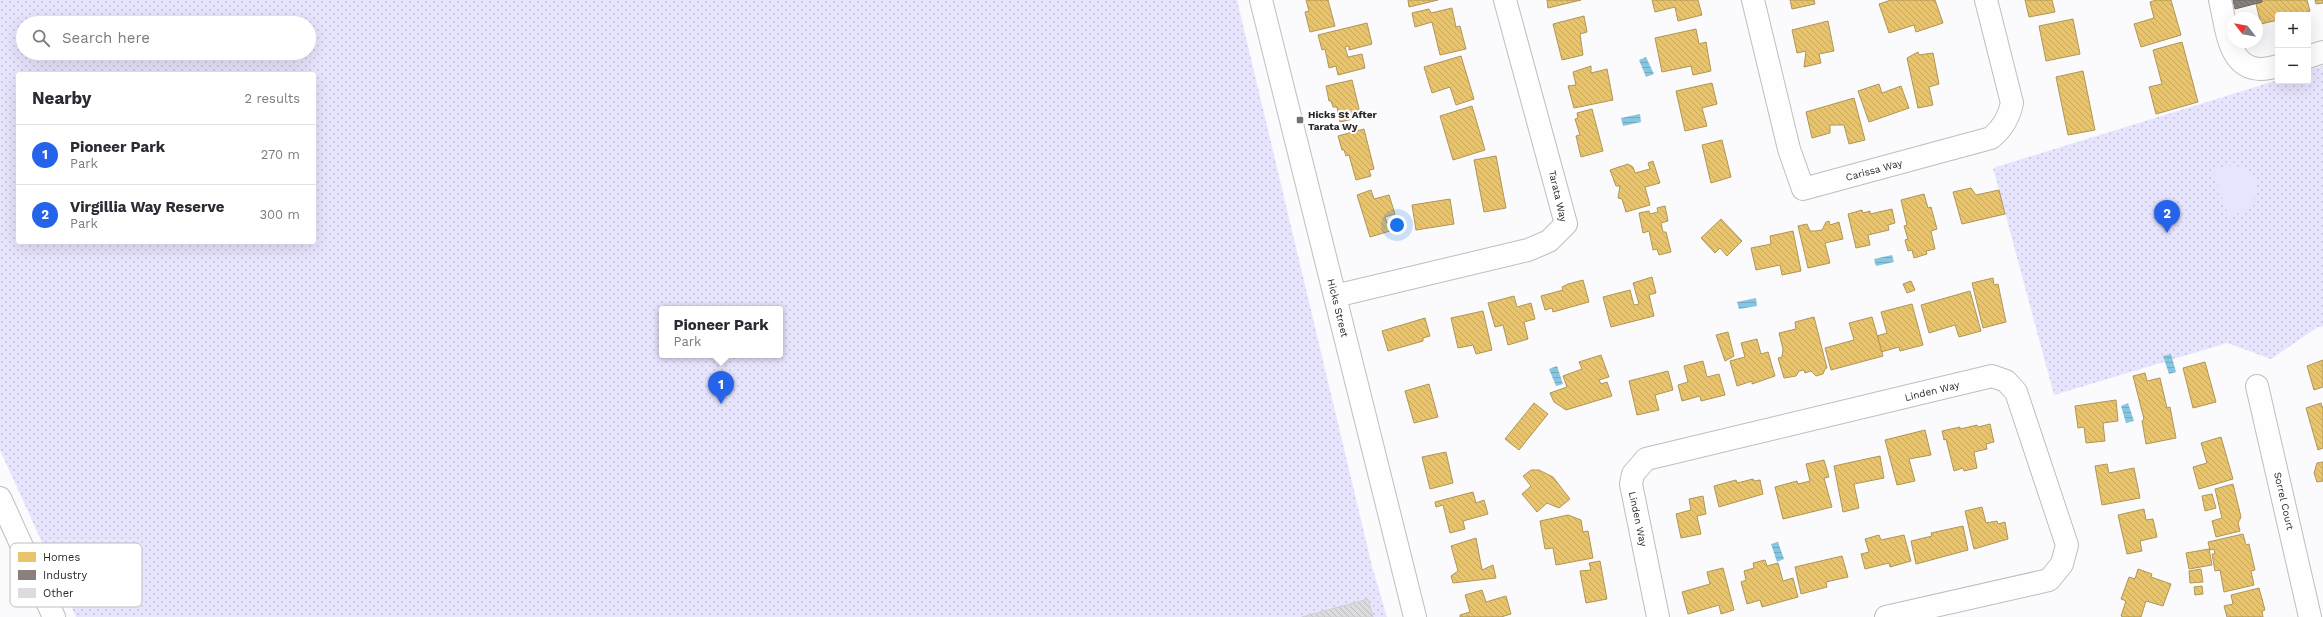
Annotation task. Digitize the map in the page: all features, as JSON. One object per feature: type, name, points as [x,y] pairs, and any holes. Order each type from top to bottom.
[{"type":"main road","name":"Hicks Street","points":[[1261,0],[1415,617]]},
{"type":"main road","name":"Tarata Way","points":[[1335,296],[1528,250],[1549,241],[1566,224],[1505,0]]},
{"type":"main road","name":"Carissa Way","points":[[1753,0],[1789,149],[1803,189],[1991,138],[1999,131],[2010,112],[2012,103],[1986,0]]},
{"type":"main road","points":[[2220,0],[2232,52],[2238,61],[2257,69],[2275,66]]},
{"type":"main road","points":[[2311,56],[2323,52]]},
{"type":"main road","name":"Linden Way","points":[[1658,617],[1631,484],[1633,474],[1646,460],[1992,376],[2006,381],[2016,392],[2067,545],[2062,564],[2049,580],[1886,617]]},
{"type":"main road","name":"Sorrel Court","points":[[2257,386],[2310,617]]},
{"type":"main road","points":[[0,498],[20,543]]},
{"type":"main road","points":[[49,607],[54,617]]},
{"type":"shaded area","points":[[0,0],[1237,0],[1372,566],[1387,617],[76,617],[71,607],[142,607],[142,543],[42,543],[0,450]]},
{"type":"shaded area","points":[[2323,66],[2323,327],[2318,327],[2271,359],[2227,343],[2054,395],[1993,168],[2275,81],[2275,84],[2311,84],[2311,69]]},
{"type":"shaded area","points":[[2225,166],[2239,167],[2249,171],[2255,177],[2257,186],[2256,195],[2250,204],[2241,211],[2229,217],[2212,170]]},
{"type":"water","points":[[1646,57],[1654,74],[1646,77],[1639,60]]},
{"type":"water","points":[[1640,114],[1641,122],[1623,126],[1621,118]]},
{"type":"water","points":[[1892,255],[1894,262],[1876,266],[1874,259]]},
{"type":"water","points":[[1756,298],[1757,306],[1739,309],[1737,302]]},
{"type":"water","points":[[2171,354],[2176,372],[2169,374],[2163,356]]},
{"type":"water","points":[[1557,366],[1563,384],[1556,386],[1549,369]]},
{"type":"water","points":[[2128,403],[2134,421],[2126,423],[2121,406]]},
{"type":"water","points":[[1778,542],[1784,559],[1777,562],[1771,544]]},
{"type":"building: Homes","points":[[1306,0],[1328,0],[1335,26],[1310,32],[1305,12],[1309,11]]},
{"type":"building: Homes","points":[[1408,0],[1438,0],[1409,7]]},
{"type":"building: Homes","points":[[1547,0],[1581,0],[1548,8]]},
{"type":"building: Homes","points":[[1652,0],[1698,0],[1702,15],[1678,21],[1675,7],[1655,12]]},
{"type":"building: Homes","points":[[1790,0],[1814,0],[1815,4],[1792,9]]},
{"type":"building: Homes","points":[[1891,0],[1935,0],[1943,23],[1916,32],[1914,25],[1889,33],[1879,4]]},
{"type":"building: Homes","points":[[2025,0],[2052,0],[2055,12],[2029,17]]},
{"type":"building: Homes","points":[[2156,0],[2171,0],[2181,35],[2141,47],[2134,24],[2154,18],[2150,2]]},
{"type":"building: Homes","points":[[2261,0],[2307,0],[2310,11],[2275,12],[2275,21],[2263,24],[2263,12],[2258,12],[2256,4],[2262,2]]},
{"type":"building: Homes","points":[[2315,0],[2323,0],[2323,3],[2316,4]]},
{"type":"building: Homes","points":[[1452,8],[1456,27],[1460,26],[1466,49],[1440,55],[1432,22],[1415,27],[1412,13],[1429,9],[1431,13]]},
{"type":"building: Homes","points":[[1584,16],[1587,32],[1580,34],[1583,55],[1562,60],[1553,24]]},
{"type":"building: Homes","points":[[2073,19],[2080,54],[2046,61],[2039,26]]},
{"type":"building: Homes","points":[[1828,21],[1834,51],[1819,54],[1821,63],[1804,67],[1806,51],[1797,53],[1792,30]]},
{"type":"building: Homes","points":[[1367,23],[1372,44],[1349,50],[1349,46],[1345,47],[1348,57],[1362,54],[1365,68],[1338,75],[1336,66],[1329,68],[1325,49],[1322,50],[1318,35]]},
{"type":"building: Homes","points":[[1696,29],[1699,44],[1706,42],[1711,71],[1693,75],[1691,66],[1662,72],[1655,38]]},
{"type":"building: Homes","points":[[2182,42],[2198,102],[2156,114],[2149,87],[2162,84],[2153,50]]},
{"type":"building: Homes","points":[[1918,52],[1919,55],[1933,53],[1939,84],[1929,87],[1933,105],[1918,108],[1907,58]]},
{"type":"building: Homes","points":[[1461,56],[1474,99],[1456,105],[1450,87],[1432,93],[1424,67]]},
{"type":"building: Homes","points":[[1591,66],[1591,73],[1607,69],[1613,100],[1574,108],[1568,86],[1576,85],[1573,72]]},
{"type":"building: Homes","points":[[2083,71],[2095,130],[2068,135],[2056,77]]},
{"type":"building: Homes","points":[[1352,80],[1361,117],[1340,122],[1337,107],[1333,107],[1331,101],[1329,101],[1326,86]]},
{"type":"building: Homes","points":[[1712,83],[1717,104],[1702,108],[1707,126],[1685,131],[1676,91]]},
{"type":"building: Homes","points":[[1879,84],[1882,93],[1901,86],[1909,108],[1869,122],[1858,91]]},
{"type":"building: Homes","points":[[1854,98],[1865,140],[1849,144],[1844,125],[1830,125],[1830,133],[1812,138],[1806,112]]},
{"type":"building: Homes","points":[[1472,106],[1485,150],[1453,160],[1440,116]]},
{"type":"building: Homes","points":[[1592,109],[1603,151],[1581,157],[1576,136],[1580,135],[1575,119],[1578,118],[1577,113]]},
{"type":"building: Homes","points":[[1364,129],[1374,169],[1369,170],[1371,176],[1356,180],[1349,155],[1346,156],[1344,150],[1342,150],[1338,136]]},
{"type":"building: Homes","points":[[1722,140],[1731,177],[1711,183],[1702,145]]},
{"type":"building: Homes","points":[[1496,156],[1506,208],[1484,212],[1474,160]]},
{"type":"building: Homes","points":[[1653,161],[1660,183],[1645,187],[1650,205],[1626,212],[1622,199],[1618,198],[1620,186],[1616,186],[1610,170],[1628,164],[1633,167],[1635,173],[1650,169],[1648,163]]},
{"type":"building: Homes","points":[[1971,188],[1976,195],[1999,190],[2005,214],[1962,224],[1953,192]]},
{"type":"building: Homes","points":[[1371,190],[1374,199],[1389,195],[1395,214],[1385,217],[1390,231],[1370,237],[1357,195]]},
{"type":"building: Homes","points":[[1924,194],[1928,208],[1931,207],[1937,229],[1931,231],[1935,249],[1926,251],[1927,254],[1914,258],[1912,250],[1908,251],[1905,240],[1908,239],[1904,226],[1907,225],[1901,200]]},
{"type":"building: Homes","points":[[1450,199],[1454,224],[1416,230],[1412,205]]},
{"type":"building: Homes","points":[[1665,206],[1668,221],[1661,223],[1663,232],[1666,232],[1671,252],[1659,255],[1657,249],[1653,250],[1649,231],[1643,233],[1639,213],[1649,211],[1650,214],[1658,212],[1657,208]]},
{"type":"building: Homes","points":[[1892,209],[1895,223],[1888,225],[1889,230],[1868,235],[1870,245],[1856,248],[1848,214],[1862,210],[1863,213],[1870,211],[1870,214]]},
{"type":"building: Homes","points":[[1721,219],[1742,241],[1727,256],[1720,248],[1715,253],[1701,238]]},
{"type":"building: Homes","points":[[1829,221],[1830,225],[1839,222],[1843,239],[1825,243],[1830,263],[1808,268],[1798,226],[1807,224],[1810,231],[1822,230],[1826,222]]},
{"type":"building: Homes","points":[[1793,231],[1801,271],[1782,275],[1780,265],[1756,270],[1751,248],[1771,244],[1770,236]]},
{"type":"building: Homes","points":[[1652,277],[1656,293],[1649,295],[1654,316],[1611,327],[1603,297],[1630,290],[1634,305],[1639,304],[1633,283]]},
{"type":"building: Homes","points":[[1993,278],[1994,285],[1998,284],[2006,322],[1983,328],[1972,283]]},
{"type":"building: Homes","points":[[1583,280],[1589,302],[1553,312],[1552,308],[1545,310],[1541,296],[1563,290],[1562,287],[1568,284]]},
{"type":"building: Homes","points":[[1911,281],[1915,290],[1907,293],[1903,284]]},
{"type":"building: Homes","points":[[1970,291],[1981,331],[1959,337],[1955,325],[1929,333],[1921,305]]},
{"type":"building: Homes","points":[[1514,296],[1517,307],[1531,303],[1535,319],[1524,322],[1528,339],[1508,345],[1503,325],[1495,327],[1488,303]]},
{"type":"building: Homes","points":[[1912,304],[1923,345],[1900,351],[1899,347],[1881,352],[1877,336],[1887,333],[1881,312]]},
{"type":"building: Homes","points":[[1483,311],[1492,350],[1476,354],[1473,345],[1458,348],[1451,318]]},
{"type":"building: Homes","points":[[1814,317],[1827,368],[1823,374],[1816,376],[1811,371],[1805,373],[1804,370],[1799,371],[1796,376],[1784,378],[1778,358],[1782,357],[1783,349],[1779,333],[1796,329],[1795,322]]},
{"type":"building: Homes","points":[[1872,317],[1883,356],[1831,370],[1825,348],[1854,340],[1849,323]]},
{"type":"building: Homes","points":[[1425,318],[1430,336],[1423,338],[1423,341],[1388,351],[1382,331]]},
{"type":"building: Homes","points":[[1728,332],[1734,356],[1725,361],[1716,335]]},
{"type":"building: Homes","points":[[1757,339],[1761,354],[1768,352],[1775,376],[1752,384],[1752,381],[1737,386],[1730,361],[1745,357],[1741,343]]},
{"type":"building: Homes","points":[[1601,355],[1609,377],[1599,380],[1601,384],[1607,382],[1612,396],[1566,410],[1554,402],[1550,393],[1567,387],[1563,376],[1582,369],[1579,362]]},
{"type":"building: Homes","points":[[2323,360],[2323,387],[2314,390],[2307,366]]},
{"type":"building: Homes","points":[[1703,361],[1707,377],[1719,374],[1725,395],[1701,401],[1700,396],[1682,401],[1678,385],[1688,382],[1684,366]]},
{"type":"building: Homes","points":[[2205,362],[2216,402],[2193,408],[2183,368]]},
{"type":"building: Homes","points":[[1668,371],[1673,390],[1655,395],[1659,410],[1637,415],[1629,381]]},
{"type":"building: Homes","points":[[2145,373],[2147,381],[2160,378],[2167,408],[2170,407],[2176,438],[2146,444],[2142,421],[2144,419],[2133,376]]},
{"type":"building: Homes","points":[[1429,384],[1438,417],[1414,423],[1405,391]]},
{"type":"building: Homes","points":[[2116,400],[2118,421],[2103,423],[2105,441],[2086,443],[2084,427],[2078,428],[2075,406]]},
{"type":"building: Homes","points":[[1534,403],[1548,414],[1519,450],[1505,439]]},
{"type":"building: Homes","points":[[2321,403],[2323,409],[2323,448],[2318,450],[2306,408]]},
{"type":"building: Homes","points":[[1990,424],[1994,442],[1986,444],[1987,449],[1974,452],[1977,468],[1964,471],[1963,468],[1954,471],[1946,439],[1944,440],[1942,431],[1960,427],[1960,429]]},
{"type":"building: Homes","points":[[1925,430],[1931,455],[1909,459],[1915,481],[1897,485],[1885,440]]},
{"type":"building: Homes","points":[[2221,437],[2233,479],[2199,489],[2193,467],[2207,463],[2201,443]]},
{"type":"building: Homes","points":[[1446,452],[1453,483],[1430,489],[1422,457]]},
{"type":"building: Homes","points":[[1880,456],[1884,478],[1854,484],[1859,508],[1843,512],[1834,466]]},
{"type":"building: Homes","points":[[1824,460],[1829,477],[1824,478],[1832,507],[1783,519],[1775,487],[1797,481],[1798,484],[1810,481],[1806,464]]},
{"type":"building: Homes","points":[[2323,462],[2323,481],[2317,482],[2314,473],[2317,463]]},
{"type":"building: Homes","points":[[2107,464],[2109,473],[2134,468],[2140,498],[2102,505],[2095,466]]},
{"type":"building: Homes","points":[[1531,470],[1539,470],[1553,477],[1570,499],[1559,508],[1547,503],[1537,512],[1522,494],[1531,486],[1523,476]]},
{"type":"building: Homes","points":[[1753,479],[1754,481],[1760,480],[1763,494],[1719,507],[1714,486],[1736,480],[1737,483]]},
{"type":"building: Homes","points":[[2233,484],[2241,517],[2238,523],[2240,531],[2216,537],[2212,521],[2222,518],[2215,489]]},
{"type":"building: Homes","points":[[1473,492],[1476,503],[1484,500],[1488,514],[1463,521],[1465,529],[1450,533],[1443,505],[1436,507],[1435,502]]},
{"type":"building: Homes","points":[[2212,494],[2216,508],[2205,511],[2202,496]]},
{"type":"building: Homes","points":[[1703,496],[1706,514],[1697,516],[1701,534],[1681,538],[1676,514],[1691,510],[1689,499]]},
{"type":"building: Homes","points":[[1982,507],[1986,523],[1997,521],[1998,524],[2005,522],[2008,539],[1974,549],[1965,511]]},
{"type":"building: Homes","points":[[2144,509],[2146,520],[2153,519],[2157,537],[2140,541],[2142,551],[2127,554],[2118,515]]},
{"type":"building: Homes","points":[[1568,515],[1581,520],[1583,532],[1588,531],[1593,558],[1556,565],[1553,548],[1545,549],[1540,521]]},
{"type":"building: Homes","points":[[1963,526],[1968,550],[1916,564],[1911,541],[1932,536],[1931,533]]},
{"type":"building: Homes","points":[[2243,534],[2246,545],[2249,544],[2255,570],[2251,571],[2254,585],[2224,592],[2220,570],[2215,571],[2212,554],[2215,554],[2214,549],[2210,550],[2208,542]]},
{"type":"building: Homes","points":[[1879,535],[1881,540],[1904,535],[1911,561],[1890,567],[1889,563],[1865,569],[1861,554],[1869,552],[1865,539]]},
{"type":"building: Homes","points":[[1476,538],[1482,570],[1493,565],[1496,578],[1453,583],[1451,576],[1458,571],[1451,546]]},
{"type":"building: Homes","points":[[2209,549],[2212,565],[2189,569],[2186,553]]},
{"type":"building: Homes","points":[[1842,556],[1848,577],[1826,582],[1827,587],[1801,594],[1795,567]]},
{"type":"building: Homes","points":[[1765,560],[1767,566],[1778,563],[1783,581],[1793,578],[1798,597],[1762,607],[1760,600],[1747,604],[1741,582],[1746,580],[1744,571],[1754,568],[1753,563]]},
{"type":"building: Homes","points":[[1600,561],[1607,599],[1586,603],[1580,571],[1591,570],[1589,563]]},
{"type":"building: Homes","points":[[1723,568],[1734,610],[1721,614],[1719,605],[1688,614],[1682,592],[1710,584],[1707,572]]},
{"type":"building: Homes","points":[[2138,569],[2152,574],[2151,577],[2171,584],[2163,606],[2146,601],[2141,617],[2123,617],[2121,616],[2126,601],[2121,599],[2129,577],[2135,579]]},
{"type":"building: Homes","points":[[2201,569],[2203,582],[2190,583],[2189,571]]},
{"type":"building: Homes","points":[[2202,586],[2203,594],[2195,595],[2194,587]]},
{"type":"building: Homes","points":[[2259,588],[2265,610],[2262,611],[2263,617],[2227,617],[2224,606],[2233,604],[2231,595]]},
{"type":"building: Homes","points":[[1482,590],[1486,602],[1506,596],[1511,614],[1501,617],[1460,617],[1460,615],[1470,612],[1465,595]]},
{"type":"building: Industry","points":[[2233,0],[2261,0],[2262,2],[2235,9]]},
{"type":"building: Other","points":[[1368,599],[1373,617],[1302,617]]},
{"type":"place","name":"Hicks St After Tarata Wy","points":[[1300,120]]},
{"type":"place","name":"Virgillia Way Reserve","points":[[2167,233]]},
{"type":"place","name":"Pioneer Park","points":[[721,404]]}]
